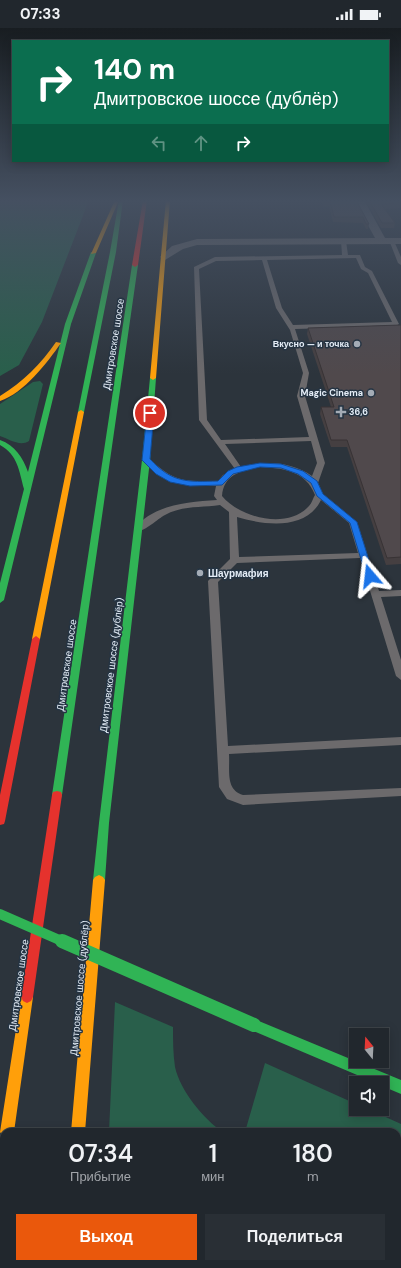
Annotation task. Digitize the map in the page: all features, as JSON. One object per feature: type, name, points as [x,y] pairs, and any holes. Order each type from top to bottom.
[{"type":"main road","points":[[0,600],[28,493],[68,324],[91,258]]},
{"type":"main road","name":"Дмитровское шоссе","points":[[0,821],[112,258]]},
{"type":"main road","name":"Дмитровское шоссе","points":[[8,1128],[136,258]]},
{"type":"main road","name":"Дмитровское шоссе (дублёр)","points":[[78,1128],[104,823],[146,460],[165,258]]},
{"type":"main road","points":[[0,399],[13,392],[41,369],[68,324]]},
{"type":"main road","points":[[0,442],[13,451],[20,460],[26,473],[28,493]]},
{"type":"main road","points":[[0,914],[254,1025],[401,1087]]},
{"type":"lane","points":[[264,258],[279,308],[291,327],[306,373],[301,396],[321,463],[314,482]]},
{"type":"lane","points":[[239,469],[203,420],[196,268],[215,259],[269,258]]},
{"type":"lane","points":[[291,327],[396,324],[370,272],[363,268],[359,258]]},
{"type":"lane","points":[[220,442],[314,439]]},
{"type":"lane","points":[[146,460],[158,473],[173,480],[190,484],[220,483]]},
{"type":"lane","points":[[319,495],[314,507],[308,512],[289,519],[277,521],[254,520],[233,513],[221,502],[218,496],[220,483],[231,473],[239,469],[260,465],[281,466],[301,472],[314,482],[319,495],[353,522],[401,676]]},
{"type":"lane","points":[[138,529],[157,514],[172,508],[192,504],[221,502]]},
{"type":"lane","points":[[233,513],[235,560]]},
{"type":"lane","points":[[364,555],[235,560],[213,581],[225,787],[231,796],[243,800],[401,792]]},
{"type":"lane","points":[[376,594],[401,593]]},
{"type":"lane","points":[[223,750],[401,741]]},
{"type":"green space","points":[[0,258],[67,258],[42,322],[19,365],[0,376]]},
{"type":"green space","points":[[40,381],[43,384],[29,441],[26,443],[18,443],[0,436],[0,404],[33,382]]},
{"type":"green space","points":[[115,1002],[173,1027],[173,1052],[178,1076],[193,1103],[200,1112],[218,1128],[109,1128]]},
{"type":"green space","points":[[265,1063],[349,1101],[349,1116],[383,1116],[401,1124],[401,1128],[246,1128]]},
{"type":"building","points":[[401,325],[401,557],[387,558],[347,440],[331,440],[321,407],[334,407],[308,328]]},
{"type":"traffic: fast","points":[[0,600],[68,324],[91,258]]},
{"type":"traffic: fast","points":[[81,412],[112,258]]},
{"type":"traffic: fast","points":[[57,795],[135,265]]},
{"type":"traffic: fast","points":[[99,880],[104,823],[146,460],[153,378]]},
{"type":"traffic: fast","points":[[0,442],[12,450],[20,461],[25,474],[27,488]]},
{"type":"traffic: fast","points":[[0,914],[254,1025]]},
{"type":"traffic: fast","points":[[254,1025],[401,1087]]},
{"type":"traffic: slow","points":[[153,378],[163,258]]},
{"type":"traffic: slow","points":[[0,399],[17,388],[32,375],[46,360],[58,343]]},
{"type":"traffic: slow","points":[[36,639],[81,412]]},
{"type":"traffic: slow","points":[[78,1128],[99,880]]},
{"type":"traffic: slow","points":[[8,1128],[27,997]]},
{"type":"traffic: jam","points":[[135,265],[136,258]]},
{"type":"traffic: jam","points":[[0,821],[36,639]]},
{"type":"traffic: jam","points":[[27,997],[57,795]]},
{"type":"place","name":"Вкусно — и точка","points":[[357,344]]},
{"type":"place","name":"Magic Cinema","points":[[371,393]]},
{"type":"place","name":"36,6","points":[[341,412]]},
{"type":"place","name":"Шаурмафия","points":[[200,573]]},
{"type":"route","points":[[150,413],[146,460],[158,473],[173,480],[190,484],[220,483],[231,473],[249,466],[281,466],[301,472],[314,482],[318,488],[319,495],[353,522],[370,576]]}]
